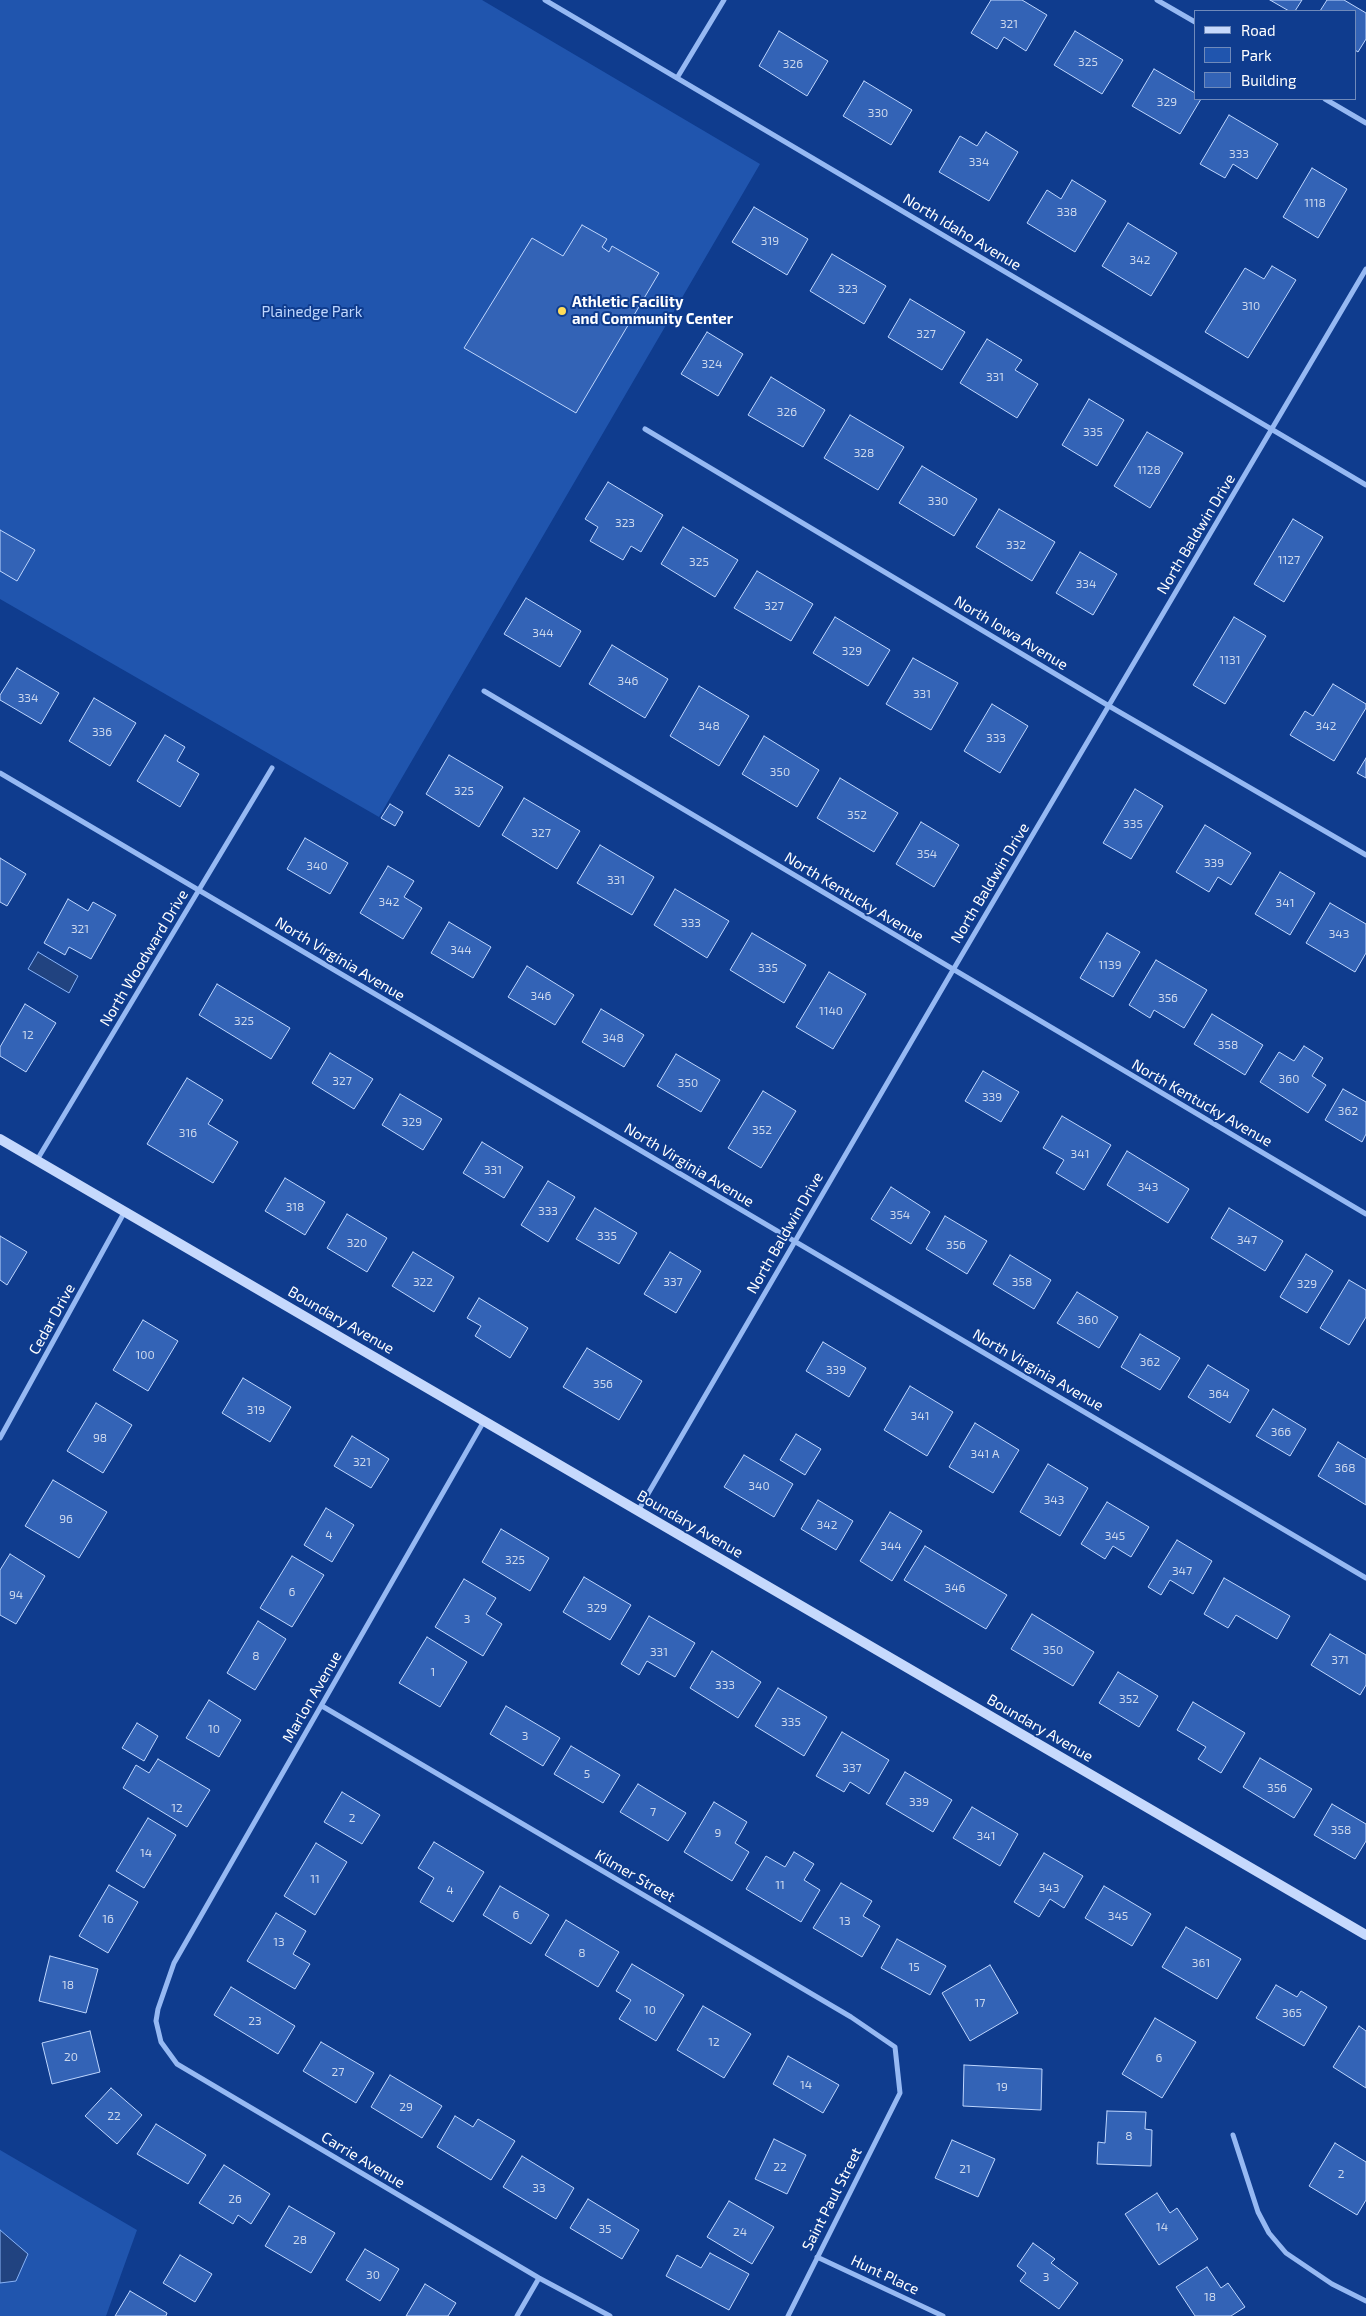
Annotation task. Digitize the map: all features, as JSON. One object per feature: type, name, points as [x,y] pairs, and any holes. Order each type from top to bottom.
[{"type":"main road","name":"Boundary Avenue","points":[[0,1139],[1366,1935]]},
{"type":"street","name":"North Idaho Avenue","points":[[544,0],[1366,485]]},
{"type":"street","points":[[677,78],[724,0]]},
{"type":"street","points":[[1157,0],[1194,21]]},
{"type":"street","points":[[1327,100],[1366,123]]},
{"type":"street","name":"North Baldwin Drive","points":[[638,1511],[794,1241],[1366,269]]},
{"type":"street","name":"North Iowa Avenue","points":[[645,429],[1109,706],[1366,855]]},
{"type":"street","name":"North Kentucky Avenue","points":[[484,691],[1366,1214]]},
{"type":"street","name":"North Woodward Drive","points":[[37,1161],[272,768]]},
{"type":"street","name":"North Virginia Avenue","points":[[0,773],[1366,1578]]},
{"type":"street","name":"Cedar Drive","points":[[0,1438],[125,1211]]},
{"type":"street","name":"Marlon Avenue","points":[[165,1988],[174,1962],[484,1421]]},
{"type":"street","name":"Kilmer Street","points":[[322,1706],[851,2017],[895,2047],[900,2093]]},
{"type":"street","name":"Carrie Avenue","points":[[165,1988],[156,2021],[160,2042],[177,2064],[538,2278],[610,2316]]},
{"type":"street","name":"Saint Paul Street","points":[[788,2316],[900,2093]]},
{"type":"street","points":[[1233,2135],[1258,2212],[1269,2233],[1286,2253],[1332,2284],[1366,2302]]},
{"type":"street","name":"Hunt Place","points":[[817,2257],[943,2316]]},
{"type":"street","points":[[516,2316],[538,2278]]},
{"type":"green space","name":"Plainedge Park","points":[[0,0],[482,0],[760,164],[379,817],[0,599]]},
{"type":"green space","points":[[0,2150],[137,2230],[106,2316],[0,2316]]},
{"type":"shaded area","points":[[38,952],[78,976],[69,993],[28,969]]},
{"type":"shaded area","points":[[0,2230],[28,2254],[16,2281],[0,2283]]},
{"type":"building","points":[[991,0],[1022,0],[1047,15],[1026,51],[1004,37],[997,49],[971,33]]},
{"type":"building","points":[[1270,0],[1302,0],[1296,10],[1287,10]]},
{"type":"building","points":[[1327,0],[1344,0],[1366,13],[1366,39],[1358,52],[1356,51],[1356,10],[1321,10]]},
{"type":"building","points":[[779,31],[828,61],[807,96],[759,66]]},
{"type":"building","points":[[1075,31],[1123,60],[1102,94],[1054,65]]},
{"type":"building","points":[[1154,69],[1194,92],[1194,100],[1200,100],[1180,134],[1132,106]]},
{"type":"building","points":[[864,81],[912,110],[891,145],[843,116]]},
{"type":"building","points":[[1229,115],[1278,144],[1257,179],[1233,164],[1225,178],[1200,164]]},
{"type":"building","points":[[986,132],[1018,152],[989,201],[939,172],[960,136],[977,146]]},
{"type":"building","points":[[1312,168],[1347,189],[1318,238],[1283,217]]},
{"type":"building","points":[[1072,180],[1106,201],[1075,252],[1027,223],[1047,190],[1061,199]]},
{"type":"building","points":[[754,207],[808,239],[787,275],[732,242]]},
{"type":"building","points":[[1128,223],[1177,253],[1151,296],[1102,266]]},
{"type":"building","name":"Athletic Facility and Community Center","points":[[582,225],[607,239],[602,247],[609,252],[612,246],[659,273],[576,413],[464,348],[532,238],[563,256]]},
{"type":"building","points":[[832,254],[886,286],[864,324],[810,291]]},
{"type":"building","points":[[1272,266],[1296,280],[1248,358],[1205,332],[1245,268],[1264,279]]},
{"type":"building","points":[[910,299],[965,332],[942,370],[888,337]]},
{"type":"building","points":[[707,332],[743,354],[718,396],[681,374]]},
{"type":"building","points":[[987,339],[1022,360],[1015,370],[1038,384],[1017,418],[960,383]]},
{"type":"building","points":[[771,377],[825,410],[803,447],[748,415]]},
{"type":"building","points":[[1089,399],[1124,420],[1097,466],[1062,445]]},
{"type":"building","points":[[850,415],[904,447],[878,490],[824,458]]},
{"type":"building","points":[[1147,432],[1183,453],[1150,508],[1114,486]]},
{"type":"building","points":[[922,466],[977,499],[954,536],[899,503]]},
{"type":"building","points":[[608,482],[663,515],[641,552],[631,546],[623,560],[590,541],[598,527],[585,519]]},
{"type":"building","points":[[999,509],[1055,542],[1032,581],[976,547]]},
{"type":"building","points":[[1293,519],[1323,537],[1284,602],[1254,584]]},
{"type":"building","points":[[683,527],[738,560],[715,597],[661,564]]},
{"type":"building","points":[[0,530],[35,550],[17,581],[0,571]]},
{"type":"building","points":[[1080,552],[1117,574],[1093,615],[1056,593]]},
{"type":"building","points":[[757,571],[813,604],[791,641],[734,608]]},
{"type":"building","points":[[526,598],[581,631],[560,667],[504,634]]},
{"type":"building","points":[[835,617],[890,650],[868,686],[813,653]]},
{"type":"building","points":[[1234,617],[1266,636],[1225,704],[1193,685]]},
{"type":"building","points":[[612,645],[668,679],[645,718],[589,684]]},
{"type":"building","points":[[913,658],[958,683],[931,730],[886,704]]},
{"type":"building","points":[[17,668],[59,693],[41,724],[0,700],[0,695]]},
{"type":"building","points":[[1333,684],[1366,704],[1366,708],[1334,761],[1290,735],[1305,711],[1313,716]]},
{"type":"building","points":[[699,686],[749,716],[719,766],[670,736]]},
{"type":"building","points":[[94,698],[136,723],[110,766],[69,741]]},
{"type":"building","points":[[992,704],[1028,726],[1000,773],[964,751]]},
{"type":"building","points":[[165,735],[185,747],[177,761],[199,774],[180,807],[137,781]]},
{"type":"building","points":[[764,736],[819,770],[797,807],[742,774]]},
{"type":"building","points":[[449,755],[503,787],[479,827],[426,794]]},
{"type":"building","points":[[1366,758],[1366,778],[1357,773]]},
{"type":"building","points":[[840,778],[898,813],[874,852],[817,818]]},
{"type":"building","points":[[1135,789],[1163,806],[1131,859],[1103,843]]},
{"type":"building","points":[[524,798],[580,831],[557,869],[502,835]]},
{"type":"building","points":[[390,804],[403,812],[395,826],[381,818]]},
{"type":"building","points":[[921,822],[959,845],[934,887],[896,864]]},
{"type":"building","points":[[1205,825],[1251,853],[1231,885],[1218,877],[1209,892],[1176,872]]},
{"type":"building","points":[[305,838],[348,863],[330,894],[287,869]]},
{"type":"building","points":[[600,845],[654,877],[632,915],[577,883]]},
{"type":"building","points":[[0,858],[26,874],[7,906],[0,902]]},
{"type":"building","points":[[388,866],[414,881],[404,897],[422,908],[403,939],[360,913]]},
{"type":"building","points":[[1280,872],[1315,893],[1290,935],[1255,914]]},
{"type":"building","points":[[675,889],[729,921],[707,958],[654,925]]},
{"type":"building","points":[[68,899],[88,911],[93,902],[116,915],[91,959],[69,947],[65,955],[44,943]]},
{"type":"building","points":[[1330,903],[1366,924],[1366,953],[1355,972],[1306,943]]},
{"type":"building","points":[[449,922],[491,947],[473,978],[431,953]]},
{"type":"building","points":[[752,933],[806,965],[784,1003],[730,970]]},
{"type":"building","points":[[1107,933],[1140,952],[1113,997],[1080,978]]},
{"type":"building","points":[[1156,960],[1207,990],[1184,1028],[1154,1010],[1150,1018],[1129,1005]]},
{"type":"building","points":[[527,966],[574,995],[555,1025],[508,997]]},
{"type":"building","points":[[829,972],[866,994],[833,1049],[796,1027]]},
{"type":"building","points":[[217,984],[290,1028],[271,1059],[199,1015]]},
{"type":"building","points":[[25,1004],[56,1023],[26,1072],[0,1056],[0,1047]]},
{"type":"building","points":[[601,1009],[644,1035],[624,1067],[582,1042]]},
{"type":"building","points":[[1212,1014],[1263,1045],[1245,1075],[1194,1044]]},
{"type":"building","points":[[1304,1046],[1323,1058],[1312,1076],[1326,1085],[1308,1113],[1260,1082],[1279,1052],[1294,1061]]},
{"type":"building","points":[[330,1053],[373,1079],[354,1109],[312,1083]]},
{"type":"building","points":[[676,1054],[720,1080],[701,1112],[657,1086]]},
{"type":"building","points":[[983,1071],[1019,1092],[1001,1122],[965,1101]]},
{"type":"building","points":[[187,1078],[223,1100],[208,1124],[238,1142],[213,1183],[147,1144]]},
{"type":"building","points":[[1343,1089],[1366,1102],[1366,1134],[1362,1142],[1325,1120]]},
{"type":"building","points":[[763,1091],[796,1111],[761,1168],[728,1148]]},
{"type":"building","points":[[400,1094],[442,1119],[423,1150],[382,1125]]},
{"type":"building","points":[[1062,1116],[1111,1145],[1084,1190],[1056,1173],[1064,1160],[1043,1148]]},
{"type":"building","points":[[482,1142],[523,1167],[504,1198],[463,1173]]},
{"type":"building","points":[[1127,1151],[1189,1189],[1168,1223],[1107,1185]]},
{"type":"building","points":[[285,1178],[325,1202],[305,1235],[265,1211]]},
{"type":"building","points":[[548,1181],[575,1197],[548,1242],[521,1225]]},
{"type":"building","points":[[891,1187],[930,1212],[911,1244],[871,1219]]},
{"type":"building","points":[[595,1208],[637,1233],[619,1264],[576,1239]]},
{"type":"building","points":[[1229,1208],[1283,1241],[1265,1271],[1211,1238]]},
{"type":"building","points":[[347,1214],[387,1238],[367,1272],[327,1248]]},
{"type":"building","points":[[945,1216],[987,1241],[967,1274],[926,1249]]},
{"type":"building","points":[[0,1236],[27,1252],[7,1285],[0,1280]]},
{"type":"building","points":[[413,1252],[454,1277],[434,1312],[392,1286]]},
{"type":"building","points":[[670,1252],[701,1271],[676,1313],[644,1294]]},
{"type":"building","points":[[1306,1254],[1333,1271],[1307,1313],[1280,1297]]},
{"type":"building","points":[[1010,1255],[1051,1280],[1034,1309],[993,1284]]},
{"type":"building","points":[[1349,1280],[1366,1290],[1366,1317],[1349,1345],[1320,1328]]},
{"type":"building","points":[[1077,1292],[1118,1317],[1099,1348],[1057,1323]]},
{"type":"building","points":[[479,1298],[528,1328],[510,1358],[475,1336],[481,1326],[467,1318]]},
{"type":"building","points":[[143,1320],[178,1341],[148,1391],[113,1370]]},
{"type":"building","points":[[1140,1334],[1180,1358],[1160,1390],[1121,1367]]},
{"type":"building","points":[[823,1342],[866,1368],[849,1397],[806,1371]]},
{"type":"building","points":[[587,1348],[642,1381],[619,1420],[563,1387]]},
{"type":"building","points":[[1208,1365],[1249,1390],[1230,1423],[1188,1397]]},
{"type":"building","points":[[243,1378],[291,1407],[270,1442],[222,1413]]},
{"type":"building","points":[[910,1386],[953,1412],[927,1456],[884,1430]]},
{"type":"building","points":[[96,1403],[132,1425],[103,1473],[67,1451]]},
{"type":"building","points":[[1273,1409],[1306,1429],[1290,1456],[1256,1436]]},
{"type":"building","points":[[975,1423],[1019,1450],[993,1493],[949,1467]]},
{"type":"building","points":[[796,1434],[821,1449],[805,1475],[780,1460]]},
{"type":"building","points":[[352,1436],[389,1459],[371,1488],[334,1466]]},
{"type":"building","points":[[1338,1442],[1366,1459],[1366,1505],[1318,1476]]},
{"type":"building","points":[[744,1455],[793,1484],[774,1517],[724,1487]]},
{"type":"building","points":[[1048,1464],[1088,1488],[1060,1536],[1020,1512]]},
{"type":"building","points":[[53,1480],[107,1512],[79,1558],[25,1526]]},
{"type":"building","points":[[818,1500],[853,1521],[836,1550],[801,1529]]},
{"type":"building","points":[[1107,1502],[1149,1527],[1131,1557],[1113,1546],[1105,1559],[1081,1544]]},
{"type":"building","points":[[326,1508],[354,1525],[332,1562],[304,1545]]},
{"type":"building","points":[[890,1512],[922,1531],[892,1581],[860,1561]]},
{"type":"building","points":[[501,1529],[549,1558],[530,1591],[482,1562]]},
{"type":"building","points":[[1177,1540],[1212,1561],[1193,1594],[1170,1580],[1161,1595],[1148,1587]]},
{"type":"building","points":[[925,1546],[1007,1595],[986,1629],[904,1580]]},
{"type":"building","points":[[10,1554],[45,1576],[16,1624],[0,1615],[0,1570]]},
{"type":"building","points":[[292,1556],[324,1575],[292,1627],[260,1608]]},
{"type":"building","points":[[584,1577],[631,1605],[610,1640],[563,1612]]},
{"type":"building","points":[[1224,1578],[1290,1616],[1277,1639],[1236,1615],[1228,1628],[1204,1614]]},
{"type":"building","points":[[464,1579],[496,1598],[486,1614],[502,1624],[483,1656],[435,1627]]},
{"type":"building","points":[[1032,1614],[1094,1652],[1073,1686],[1011,1649]]},
{"type":"building","points":[[649,1616],[695,1643],[675,1677],[647,1661],[639,1675],[621,1664]]},
{"type":"building","points":[[258,1621],[286,1639],[255,1690],[227,1673]]},
{"type":"building","points":[[1330,1634],[1366,1655],[1366,1685],[1360,1695],[1311,1665]]},
{"type":"building","points":[[427,1637],[467,1662],[440,1707],[399,1683]]},
{"type":"building","points":[[712,1651],[761,1682],[738,1718],[690,1688]]},
{"type":"building","points":[[1118,1672],[1158,1696],[1139,1727],[1099,1703]]},
{"type":"building","points":[[778,1688],[827,1717],[804,1756],[755,1726]]},
{"type":"building","points":[[209,1700],[241,1720],[219,1757],[186,1738]]},
{"type":"building","points":[[1193,1702],[1245,1733],[1221,1773],[1198,1759],[1206,1747],[1177,1730]]},
{"type":"building","points":[[506,1706],[560,1738],[543,1766],[490,1734]]},
{"type":"building","points":[[137,1723],[158,1736],[144,1761],[122,1748]]},
{"type":"building","points":[[842,1732],[889,1760],[869,1794],[850,1782],[844,1792],[816,1776]]},
{"type":"building","points":[[571,1746],[620,1775],[603,1803],[554,1774]]},
{"type":"building","points":[[1260,1758],[1312,1789],[1294,1818],[1243,1787]]},
{"type":"building","points":[[158,1759],[210,1790],[187,1827],[123,1788],[136,1765],[149,1773]]},
{"type":"building","points":[[905,1772],[952,1800],[933,1832],[886,1804]]},
{"type":"building","points":[[638,1784],[686,1813],[668,1841],[620,1812]]},
{"type":"building","points":[[342,1792],[380,1815],[362,1844],[324,1822]]},
{"type":"building","points":[[714,1802],[747,1822],[735,1843],[749,1852],[732,1881],[684,1852]]},
{"type":"building","points":[[1332,1804],[1366,1824],[1366,1841],[1355,1859],[1314,1835]]},
{"type":"building","points":[[972,1807],[1018,1834],[1000,1866],[953,1838]]},
{"type":"building","points":[[148,1818],[176,1835],[144,1888],[116,1871]]},
{"type":"building","points":[[434,1842],[484,1872],[453,1922],[420,1902],[434,1878],[418,1868]]},
{"type":"building","points":[[316,1843],[347,1862],[315,1915],[284,1896]]},
{"type":"building","points":[[794,1852],[814,1864],[804,1880],[820,1890],[801,1922],[746,1889],[766,1856],[785,1867]]},
{"type":"building","points":[[1044,1853],[1083,1876],[1064,1908],[1050,1899],[1039,1917],[1014,1902]]},
{"type":"building","points":[[841,1883],[872,1901],[863,1916],[880,1926],[862,1957],[813,1928]]},
{"type":"building","points":[[109,1885],[138,1902],[108,1953],[79,1936]]},
{"type":"building","points":[[500,1886],[549,1915],[531,1944],[483,1915]]},
{"type":"building","points":[[1104,1886],[1151,1914],[1132,1946],[1085,1918]]},
{"type":"building","points":[[276,1913],[306,1931],[293,1954],[310,1964],[295,1989],[247,1961]]},
{"type":"building","points":[[566,1920],[619,1952],[598,1987],[545,1955]]},
{"type":"building","points":[[1186,1927],[1241,1959],[1217,1999],[1162,1967]]},
{"type":"building","points":[[897,1939],[946,1966],[930,1995],[881,1968]]},
{"type":"building","points":[[50,1956],[98,1969],[86,2013],[39,2001]]},
{"type":"building","points":[[632,1964],[684,1995],[656,2041],[619,2019],[631,2000],[616,1991]]},
{"type":"building","points":[[990,1965],[1018,2013],[970,2041],[942,1993]]},
{"type":"building","points":[[1276,1985],[1297,1997],[1301,1991],[1327,2007],[1304,2046],[1256,2018]]},
{"type":"building","points":[[231,1987],[295,2026],[278,2054],[214,2015]]},
{"type":"building","points":[[703,2006],[751,2034],[724,2078],[677,2050]]},
{"type":"building","points":[[1155,2018],[1196,2042],[1162,2098],[1122,2074]]},
{"type":"building","points":[[1359,2026],[1366,2031],[1366,2088],[1333,2067]]},
{"type":"building","points":[[90,2031],[100,2072],[52,2084],[42,2043]]},
{"type":"building","points":[[321,2042],[374,2073],[356,2103],[303,2071]]},
{"type":"building","points":[[788,2056],[839,2085],[823,2113],[773,2084]]},
{"type":"building","points":[[964,2065],[1042,2069],[1041,2110],[963,2106]]},
{"type":"building","points":[[390,2075],[442,2106],[422,2138],[371,2107]]},
{"type":"building","points":[[111,2088],[142,2115],[117,2144],[85,2116]]},
{"type":"building","points":[[1107,2111],[1146,2112],[1145,2129],[1152,2130],[1151,2166],[1097,2164],[1098,2142],[1105,2143]]},
{"type":"building","points":[[455,2116],[473,2127],[478,2119],[515,2141],[491,2180],[437,2147]]},
{"type":"building","points":[[156,2124],[206,2155],[188,2184],[137,2154]]},
{"type":"building","points":[[774,2139],[806,2155],[787,2194],[755,2179]]},
{"type":"building","points":[[952,2140],[995,2159],[978,2197],[935,2178]]},
{"type":"building","points":[[1335,2143],[1366,2162],[1366,2200],[1357,2215],[1309,2186]]},
{"type":"building","points":[[522,2156],[574,2188],[556,2219],[503,2187]]},
{"type":"building","points":[[224,2165],[270,2194],[251,2224],[238,2215],[233,2224],[199,2203]]},
{"type":"building","points":[[1157,2193],[1170,2213],[1177,2208],[1198,2239],[1159,2265],[1125,2214]]},
{"type":"building","points":[[588,2199],[639,2230],[622,2259],[570,2228]]},
{"type":"building","points":[[729,2201],[774,2227],[752,2264],[707,2237]]},
{"type":"building","points":[[289,2206],[335,2233],[311,2273],[265,2246]]},
{"type":"building","points":[[1033,2243],[1055,2259],[1051,2263],[1078,2283],[1059,2309],[1020,2281],[1026,2273],[1017,2266]]},
{"type":"building","points":[[365,2249],[399,2269],[380,2301],[346,2280]]},
{"type":"building","points":[[710,2253],[749,2274],[729,2310],[666,2276],[677,2255],[701,2268]]},
{"type":"building","points":[[180,2255],[212,2274],[195,2302],[163,2283]]},
{"type":"building","points":[[1207,2267],[1221,2288],[1228,2283],[1245,2307],[1231,2316],[1195,2316],[1176,2287]]},
{"type":"building","points":[[425,2284],[456,2303],[448,2316],[406,2316]]},
{"type":"building","points":[[130,2291],[167,2313],[166,2316],[115,2316]]},
{"type":"place","name":"Athletic Facility and Community Center","points":[[562,311]]}]
